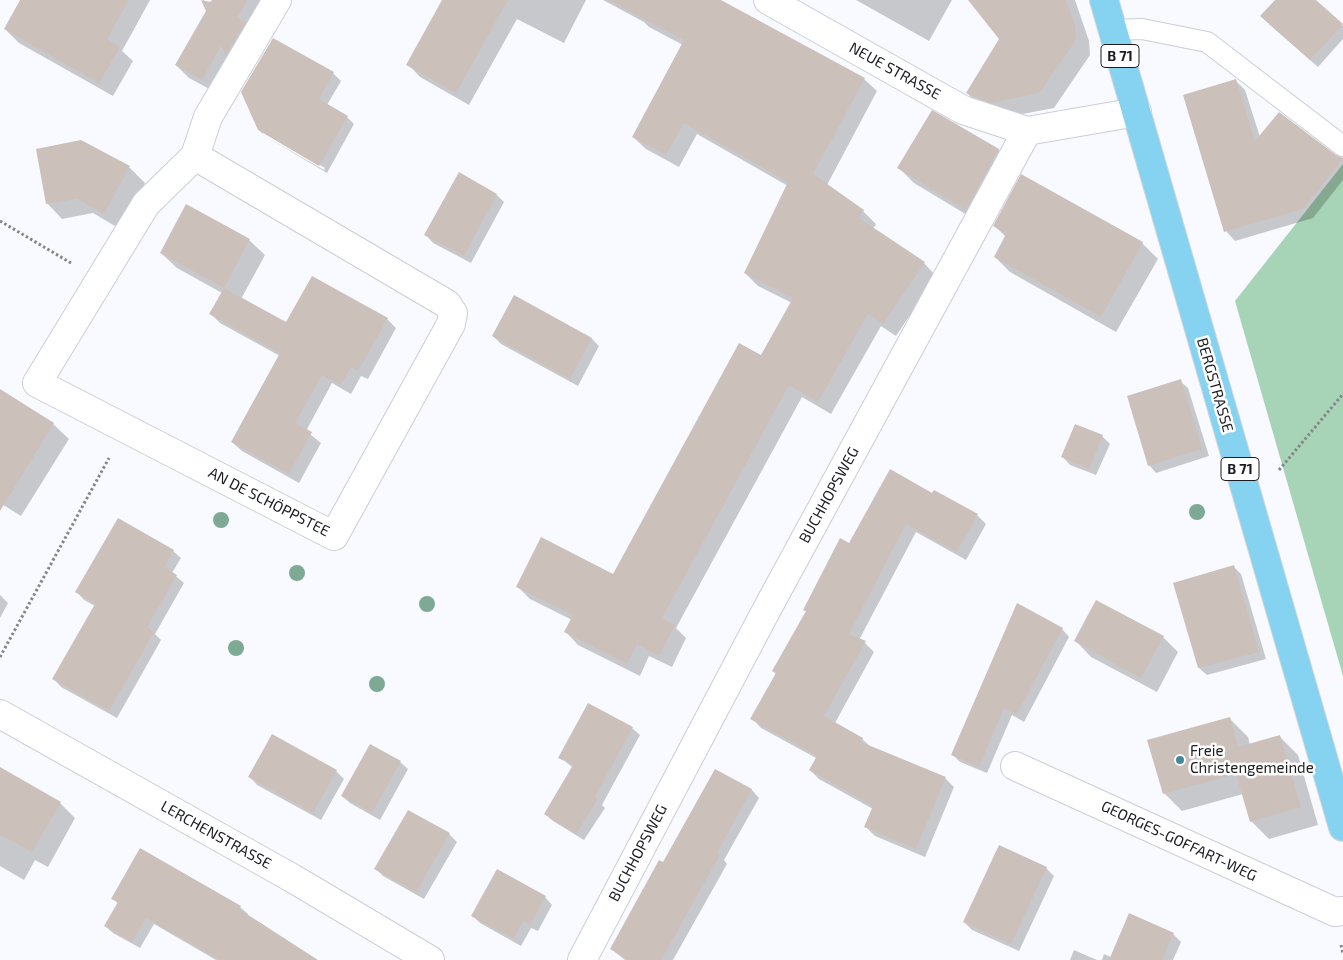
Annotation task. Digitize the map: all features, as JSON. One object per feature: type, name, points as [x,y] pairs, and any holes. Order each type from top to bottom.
[{"type":"main road","name":"BERGSTRASSE","points":[[1104,0],[1343,827]]},
{"type":"street","name":"AN DE SCHÖPPSTEE","points":[[195,156],[446,304],[453,313],[451,324],[334,536],[37,383],[146,204],[195,156],[208,117],[277,0]]},
{"type":"street","name":"NEUE STRASSE","points":[[768,0],[963,110],[1027,131]]},
{"type":"street","points":[[1027,131],[1137,112]]},
{"type":"street","name":"BUCHHOPSWEG","points":[[582,960],[767,609],[1027,131]]},
{"type":"street","name":"LERCHENSTRASSE","points":[[0,714],[292,878],[430,960]]},
{"type":"street","name":"GEORGES-GOFFART-WEG","points":[[1015,766],[1335,912],[1343,911]]},
{"type":"lane","points":[[1113,30],[1142,29],[1207,42],[1343,146]]},
{"type":"path","points":[[0,221],[57,254]]},
{"type":"path","points":[[1279,470],[1343,394]]},
{"type":"path","points":[[0,656],[111,454]]},
{"type":"green space","points":[[1343,164],[1343,676],[1235,301]]},
{"type":"building","points":[[20,0],[129,0],[107,39],[120,47],[99,83],[4,29]]},
{"type":"building","points":[[201,0],[210,2],[212,0],[247,0],[237,18],[246,22],[226,56],[221,46],[202,80],[175,65],[206,11]]},
{"type":"building","points":[[442,0],[508,0],[456,93],[406,65]]},
{"type":"building","points":[[608,0],[721,0],[865,78],[813,174],[864,210],[859,218],[925,262],[883,324],[868,314],[818,402],[789,385],[662,618],[675,625],[659,656],[637,644],[627,664],[564,632],[573,615],[516,587],[541,537],[613,574],[739,343],[761,355],[793,298],[744,273],[788,182],[684,123],[666,155],[632,137],[684,40]]},
{"type":"building","points":[[968,0],[1066,0],[1075,25],[1076,40],[1039,93],[991,103],[966,93],[999,39]]},
{"type":"building","points":[[1275,0],[1316,0],[1343,24],[1310,60],[1260,16]]},
{"type":"building","points":[[273,38],[334,72],[319,99],[348,116],[319,166],[258,130],[241,92]]},
{"type":"building","points":[[1236,79],[1255,141],[1279,112],[1343,159],[1303,209],[1224,232],[1183,95]]},
{"type":"building","points":[[932,110],[999,149],[966,210],[897,168]]},
{"type":"building","points":[[81,140],[130,166],[104,214],[77,199],[46,204],[36,149]]},
{"type":"building","points":[[459,172],[497,194],[464,256],[424,235]]},
{"type":"building","points":[[1021,174],[1143,242],[1101,317],[994,257],[1006,234],[993,226]]},
{"type":"building","points":[[186,204],[250,239],[224,288],[160,253]]},
{"type":"building","points":[[312,276],[388,318],[358,371],[351,367],[341,385],[322,375],[295,423],[312,432],[289,474],[231,442],[280,353],[209,314],[224,288],[286,322]]},
{"type":"building","points":[[514,295],[592,338],[570,379],[492,336]]},
{"type":"building","points":[[1181,379],[1202,449],[1148,466],[1127,396]]},
{"type":"building","points":[[0,389],[54,423],[0,511]]},
{"type":"building","points":[[1075,424],[1103,435],[1089,469],[1061,457]]},
{"type":"building","points":[[890,469],[932,493],[934,490],[978,514],[957,552],[906,524],[849,634],[866,641],[824,716],[863,738],[861,742],[946,777],[916,849],[864,827],[873,806],[809,770],[817,756],[750,719],[776,673],[772,671],[806,611],[803,610],[840,538],[849,543]]},
{"type":"building","points":[[118,518],[174,550],[164,567],[177,575],[147,627],[154,632],[109,711],[52,679],[95,604],[75,592]]},
{"type":"building","points":[[1234,565],[1259,652],[1198,668],[1173,583]]},
{"type":"building","points":[[1096,600],[1164,636],[1141,678],[1074,641]]},
{"type":"building","points":[[1017,603],[1063,628],[1016,715],[1004,708],[979,767],[951,755]]},
{"type":"building","points":[[588,703],[633,727],[595,797],[598,799],[576,834],[544,814],[573,765],[558,758]]},
{"type":"building","points":[[1230,717],[1238,747],[1280,735],[1301,807],[1250,822],[1236,774],[1163,794],[1147,740]]},
{"type":"building","points":[[272,734],[337,770],[313,813],[248,777]]},
{"type":"building","points":[[370,744],[401,761],[372,813],[341,796]]},
{"type":"building","points":[[0,767],[61,802],[32,852],[0,835]]},
{"type":"building","points":[[715,769],[752,789],[717,853],[720,855],[661,960],[629,960],[610,949],[659,860],[663,862]]},
{"type":"building","points":[[408,810],[450,833],[416,892],[374,869]]},
{"type":"building","points":[[999,845],[1047,867],[1011,944],[963,922]]},
{"type":"building","points":[[140,848],[241,906],[239,909],[318,960],[220,960],[146,918],[132,942],[104,926],[118,902],[111,899]]},
{"type":"building","points":[[497,869],[546,896],[530,925],[523,921],[513,939],[471,916]]},
{"type":"building","points":[[1129,913],[1174,933],[1162,960],[1109,960]]},
{"type":"place","name":"Freie Christengemeinde","points":[[1180,760]]}]
